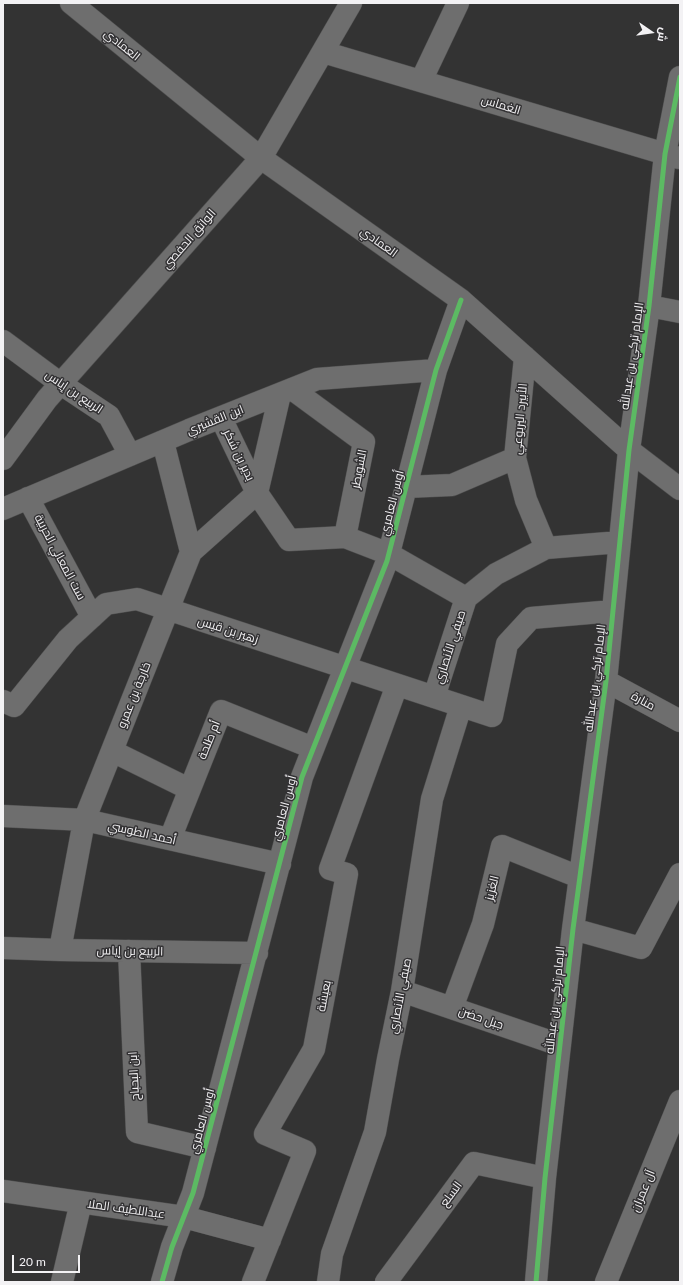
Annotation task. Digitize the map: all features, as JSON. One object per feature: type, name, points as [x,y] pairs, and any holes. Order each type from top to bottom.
[{"type":"street","name":"العمادي","points":[[71,3],[261,158],[461,300],[629,450],[680,489]]},
{"type":"street","name":"الواثق الحفصي","points":[[3,460],[60,384],[261,158],[351,3]]},
{"type":"street","points":[[421,81],[458,3]]},
{"type":"street","name":"الغماس","points":[[323,52],[673,156]]},
{"type":"street","name":"الإمام تركي بن عبدالله","points":[[536,1282],[545,1178],[579,877],[606,681],[629,450],[649,306],[673,156],[680,77]]},
{"type":"street","name":"أوس العامري","points":[[162,1282],[172,1247],[193,1193],[302,777],[389,554],[436,370],[461,300]]},
{"type":"street","points":[[649,306],[680,312]]},
{"type":"street","name":"الربيع بن إياس","points":[[3,340],[60,384],[109,416],[130,455]]},
{"type":"street","name":"الأبيرد اليربوعي","points":[[525,358],[515,458],[526,500],[546,548]]},
{"type":"street","name":"ابن القشيري","points":[[3,509],[130,455],[317,379],[436,370]]},
{"type":"street","points":[[163,442],[191,552],[258,493],[286,391]]},
{"type":"street","name":"الشويطر","points":[[286,391],[364,442],[346,537]]},
{"type":"street","name":"بدير بن شكر","points":[[221,418],[258,493],[289,540],[346,537]]},
{"type":"street","points":[[406,487],[452,485],[515,458]]},
{"type":"street","name":"ست المعالي الحربية","points":[[28,498],[92,617]]},
{"type":"street","points":[[346,537],[389,554],[466,598],[496,574],[546,548],[620,542]]},
{"type":"street","name":"خارجة بن عمرو","points":[[60,950],[85,820],[191,552]]},
{"type":"street","name":"صيفي الأنصاري","points":[[434,697],[466,598]]},
{"type":"street","name":"زهير بن قيس","points":[[3,701],[14,706],[68,639],[106,604],[137,600],[492,716],[507,644],[531,618],[613,611]]},
{"type":"street","name":"منارة","points":[[606,681],[680,721]]},
{"type":"street","name":"بعيشة","points":[[253,1282],[306,1151],[265,1134],[314,1049],[348,874],[330,868],[397,685]]},
{"type":"street","name":"صيفي الأنصاري","points":[[328,1282],[332,1254],[375,1132],[402,990],[432,799],[461,706]]},
{"type":"street","name":"أم طلحة","points":[[170,839],[221,711],[313,748]]},
{"type":"street","points":[[112,751],[189,789]]},
{"type":"street","name":"أحمد الطوسي","points":[[3,816],[85,820],[280,864]]},
{"type":"street","name":"الغزيز","points":[[452,1008],[483,924],[502,846],[579,877]]},
{"type":"street","points":[[573,929],[641,948],[680,874]]},
{"type":"street","name":"الربيع بن إياس","points":[[3,948],[256,953]]},
{"type":"street","name":"ابن البحباح","points":[[128,951],[137,1132],[205,1148]]},
{"type":"street","name":"جبل حضن","points":[[402,990],[560,1045]]},
{"type":"street","name":"آل عمران","points":[[606,1282],[680,1101]]},
{"type":"street","name":"السلع","points":[[386,1282],[474,1163],[545,1178]]},
{"type":"street","name":"عبداللطيف الملا","points":[[3,1191],[184,1217],[270,1240]]},
{"type":"street","points":[[62,1282],[81,1202]]},
{"type":"cycle path","points":[[536,1282],[545,1178],[573,929],[606,681],[629,450],[649,306],[665,154],[680,77]]},
{"type":"cycle path","points":[[162,1282],[172,1247],[193,1193],[302,777],[387,561],[436,370],[461,300]]}]
